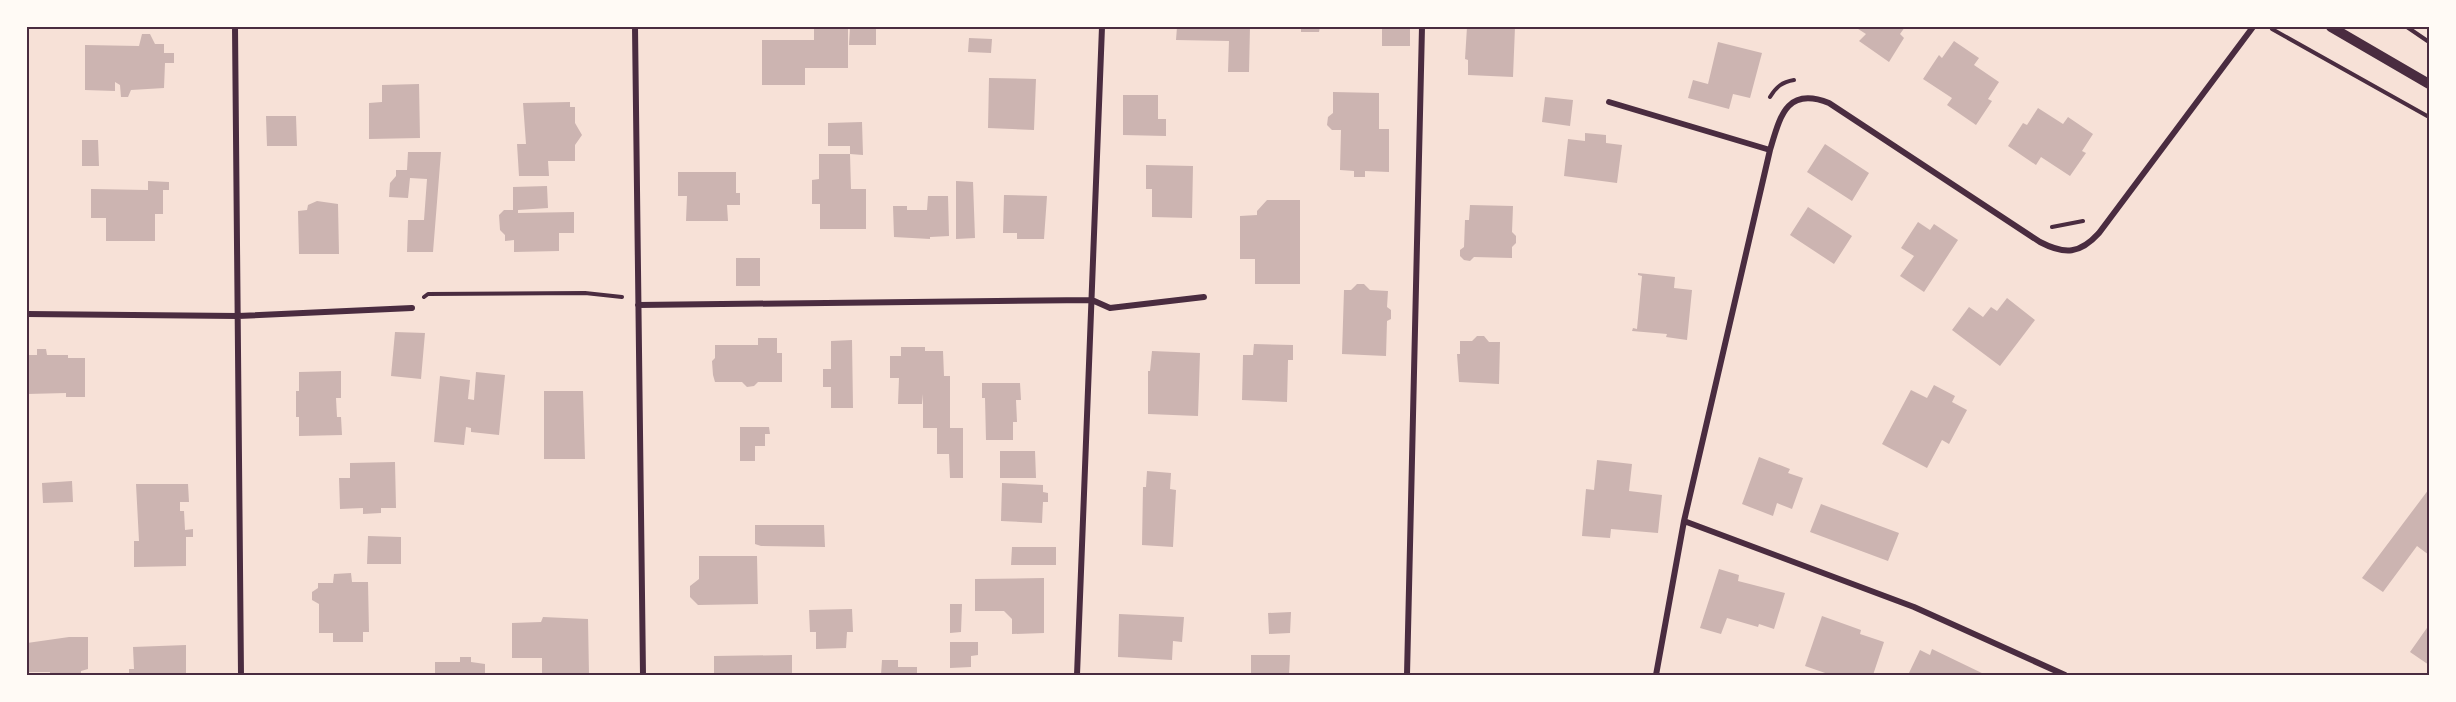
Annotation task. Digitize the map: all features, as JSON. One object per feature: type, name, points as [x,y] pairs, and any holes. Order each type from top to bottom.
[{"type":"street","points":[[235,27],[241,675]]},
{"type":"street","points":[[635,27],[643,675]]},
{"type":"street","points":[[1077,675],[1102,27]]},
{"type":"street","points":[[1407,675],[1422,27]]},
{"type":"street","points":[[1656,675],[1684,521],[1770,150],[1784,110],[1800,100],[1819,99],[1829,103],[2040,242],[2061,251],[2081,248],[2099,233],[2253,27]]},
{"type":"street","points":[[2331,27],[2429,84]]},
{"type":"street","points":[[1609,102],[1770,150]]},
{"type":"street","points":[[639,305],[1092,300],[1110,308],[1204,297]]},
{"type":"street","points":[[27,314],[238,316],[412,308]]},
{"type":"street","points":[[1684,521],[1914,607],[2066,675]]},
{"type":"path","points":[[2407,27],[2429,42]]},
{"type":"path","points":[[2272,29],[2429,117]]},
{"type":"path","points":[[1769,99],[1782,83],[1798,79]]},
{"type":"path","points":[[2050,227],[2088,220]]},
{"type":"path","points":[[412,308],[428,294],[585,293],[621,296],[639,305]]},
{"type":"building","points":[[814,27],[848,27],[848,68],[805,68],[805,85],[762,85],[762,40],[814,40]]},
{"type":"building","points":[[850,27],[876,27],[876,45],[849,45]]},
{"type":"building","points":[[1177,27],[1250,27],[1249,72],[1228,72],[1229,41],[1176,40]]},
{"type":"building","points":[[1301,27],[1320,27],[1319,32],[1301,32]]},
{"type":"building","points":[[1382,27],[1410,27],[1410,46],[1382,46]]},
{"type":"building","points":[[1467,27],[1515,27],[1513,77],[1468,75],[1468,60],[1465,59]]},
{"type":"building","points":[[1855,27],[1905,27],[1900,34],[1904,38],[1889,62],[1859,41],[1866,34]]},
{"type":"building","points":[[142,34],[150,34],[155,44],[164,44],[164,53],[174,53],[174,63],[165,63],[164,88],[131,90],[128,97],[121,97],[120,85],[115,82],[115,91],[85,90],[85,45],[139,46]]},
{"type":"building","points":[[969,38],[992,39],[991,53],[968,52]]},
{"type":"building","points":[[1954,41],[1979,58],[1974,65],[1999,82],[1988,99],[1992,101],[1976,125],[1947,105],[1952,98],[1923,79],[1939,55],[1942,58]]},
{"type":"building","points":[[1718,42],[1762,53],[1750,98],[1733,94],[1729,109],[1688,98],[1693,80],[1708,84]]},
{"type":"building","points":[[989,78],[1036,79],[1034,130],[988,128]]},
{"type":"building","points":[[419,84],[420,138],[369,139],[369,103],[382,102],[382,85]]},
{"type":"building","points":[[1333,92],[1379,93],[1379,129],[1389,129],[1389,172],[1365,171],[1365,177],[1354,177],[1354,171],[1340,170],[1341,130],[1332,130],[1327,125],[1328,117],[1333,113]]},
{"type":"building","points":[[1123,95],[1158,95],[1158,119],[1166,119],[1166,136],[1123,135]]},
{"type":"building","points":[[1545,97],[1573,100],[1570,126],[1542,122]]},
{"type":"building","points":[[570,102],[570,107],[575,107],[575,123],[582,135],[575,145],[575,161],[548,161],[549,176],[519,176],[517,144],[526,144],[523,103]]},
{"type":"building","points":[[2038,108],[2063,124],[2068,117],[2093,134],[2082,151],[2086,153],[2070,176],[2041,157],[2036,165],[2008,146],[2023,123],[2027,125]]},
{"type":"building","points":[[266,116],[296,116],[297,146],[267,146]]},
{"type":"building","points":[[862,122],[863,155],[850,154],[850,146],[828,146],[828,123]]},
{"type":"building","points":[[1585,133],[1606,135],[1606,143],[1622,145],[1617,183],[1564,176],[1568,139],[1585,141]]},
{"type":"building","points":[[82,140],[98,140],[99,166],[82,166]]},
{"type":"building","points":[[1825,144],[1869,173],[1852,201],[1807,172]]},
{"type":"building","points":[[408,152],[441,152],[433,252],[407,252],[408,220],[424,220],[427,179],[410,178],[408,198],[389,197],[390,183],[396,176],[396,170],[407,170]]},
{"type":"building","points":[[819,154],[850,154],[851,189],[866,189],[866,229],[820,229],[820,204],[812,204],[812,180],[819,179]]},
{"type":"building","points":[[1146,165],[1193,166],[1192,218],[1152,217],[1152,189],[1146,189]]},
{"type":"building","points":[[678,172],[736,172],[736,193],[740,193],[740,205],[727,205],[728,221],[686,221],[687,196],[678,196]]},
{"type":"building","points":[[148,181],[169,182],[169,190],[163,190],[163,214],[155,214],[155,241],[106,241],[106,218],[91,218],[91,189],[148,190]]},
{"type":"building","points":[[956,181],[973,182],[975,238],[956,239]]},
{"type":"building","points":[[547,186],[548,208],[518,210],[518,213],[574,212],[574,233],[559,233],[559,251],[514,252],[514,240],[505,241],[505,235],[500,230],[499,215],[504,210],[513,210],[513,187]]},
{"type":"building","points":[[1004,195],[1047,196],[1044,239],[1017,239],[1017,233],[1003,233]]},
{"type":"building","points":[[928,196],[948,196],[949,236],[930,237],[930,239],[894,237],[893,206],[907,206],[907,210],[927,210]]},
{"type":"building","points":[[1267,200],[1300,200],[1300,284],[1255,284],[1255,259],[1240,259],[1240,216],[1257,215],[1257,211]]},
{"type":"building","points":[[317,201],[338,204],[339,254],[299,254],[298,211],[307,210],[308,205]]},
{"type":"building","points":[[1470,205],[1513,206],[1512,232],[1516,236],[1516,243],[1512,247],[1512,258],[1474,257],[1470,261],[1460,256],[1460,250],[1464,247],[1465,220],[1469,220]]},
{"type":"building","points":[[1808,207],[1852,236],[1834,264],[1790,235]]},
{"type":"building","points":[[1918,222],[1930,230],[1934,224],[1958,240],[1924,292],[1900,276],[1914,256],[1901,248]]},
{"type":"building","points":[[736,258],[760,258],[760,286],[736,286]]},
{"type":"building","points":[[1638,273],[1675,277],[1674,288],[1692,290],[1687,340],[1666,337],[1667,334],[1632,331],[1633,328],[1637,329],[1642,276]]},
{"type":"building","points":[[1357,284],[1364,284],[1370,290],[1388,291],[1387,307],[1391,310],[1391,319],[1387,321],[1386,356],[1342,354],[1344,290],[1351,290]]},
{"type":"building","points":[[2007,298],[2035,320],[2000,366],[1952,330],[1969,307],[1983,317],[1991,307],[1997,311]]},
{"type":"building","points":[[395,332],[425,333],[421,379],[391,376]]},
{"type":"building","points":[[1477,336],[1484,336],[1489,342],[1500,342],[1499,384],[1459,382],[1457,354],[1460,354],[1460,341],[1472,341]]},
{"type":"building","points":[[758,338],[777,338],[777,353],[782,353],[782,382],[758,382],[754,386],[747,387],[742,382],[715,382],[712,361],[715,358],[715,345],[758,345]]},
{"type":"building","points":[[852,340],[853,408],[831,408],[831,387],[823,387],[823,369],[831,369],[831,341]]},
{"type":"building","points":[[1254,344],[1293,345],[1293,360],[1288,360],[1287,402],[1242,400],[1243,355],[1253,355]]},
{"type":"building","points":[[901,347],[925,347],[925,351],[943,351],[944,376],[950,376],[950,428],[963,428],[963,478],[950,478],[949,454],[937,454],[937,428],[923,428],[923,394],[922,404],[898,404],[899,378],[890,378],[890,356],[901,356]]},
{"type":"building","points":[[37,349],[46,349],[47,355],[85,358],[85,397],[66,397],[66,393],[27,394],[27,355],[37,355]]},
{"type":"building","points":[[1152,351],[1200,353],[1198,416],[1148,414],[1148,371],[1150,371]]},
{"type":"building","points":[[341,371],[341,398],[336,398],[337,417],[341,417],[342,435],[299,436],[296,391],[299,391],[299,372]]},
{"type":"building","points":[[476,372],[505,375],[499,435],[471,432],[471,428],[466,427],[464,445],[434,442],[440,376],[470,380],[468,399],[474,400]]},
{"type":"building","points":[[982,383],[1020,383],[1021,400],[1016,400],[1017,422],[1013,422],[1013,440],[986,440],[985,398],[982,398]]},
{"type":"building","points":[[1934,385],[1955,396],[1952,402],[1967,410],[1949,444],[1942,440],[1927,468],[1882,444],[1911,390],[1927,398]]},
{"type":"building","points":[[544,391],[583,391],[585,459],[544,459]]},
{"type":"building","points":[[740,427],[769,427],[770,434],[765,434],[765,446],[755,446],[755,461],[740,461]]},
{"type":"building","points":[[1000,451],[1035,451],[1036,478],[1000,478]]},
{"type":"building","points":[[1759,457],[1790,469],[1788,473],[1803,478],[1792,509],[1777,503],[1773,516],[1742,504]]},
{"type":"building","points":[[1597,460],[1632,464],[1629,491],[1662,495],[1658,533],[1611,529],[1610,538],[1582,536],[1586,489],[1594,490]]},
{"type":"building","points":[[395,462],[396,508],[381,508],[381,513],[363,514],[363,508],[340,509],[339,478],[350,478],[350,463]]},
{"type":"building","points":[[1147,471],[1171,473],[1170,489],[1176,490],[1173,547],[1142,545],[1143,487],[1146,487]]},
{"type":"building","points":[[72,481],[73,502],[43,503],[42,483]]},
{"type":"building","points":[[1002,483],[1043,485],[1043,492],[1048,493],[1048,502],[1043,502],[1042,523],[1001,521]]},
{"type":"building","points":[[136,484],[188,484],[189,502],[180,502],[180,511],[184,511],[185,530],[193,529],[193,537],[186,537],[186,566],[134,567],[134,541],[139,541]]},
{"type":"building","points":[[2429,489],[2429,531],[2427,533],[2429,535],[2429,555],[2417,546],[2383,592],[2362,578]]},
{"type":"building","points":[[1821,504],[1899,533],[1888,561],[1810,532]]},
{"type":"building","points":[[755,525],[824,525],[825,547],[761,546],[755,544]]},
{"type":"building","points":[[368,536],[401,537],[401,564],[367,564]]},
{"type":"building","points":[[1012,547],[1056,547],[1056,565],[1011,565]]},
{"type":"building","points":[[699,556],[757,556],[758,604],[698,605],[690,597],[690,586],[699,579]]},
{"type":"building","points":[[1719,569],[1739,575],[1738,581],[1785,593],[1774,629],[1727,618],[1721,634],[1700,628]]},
{"type":"building","points":[[351,573],[352,582],[368,582],[369,632],[363,632],[363,642],[333,642],[333,633],[319,633],[319,604],[312,600],[312,592],[318,588],[318,583],[333,583],[334,574]]},
{"type":"building","points":[[1044,578],[1044,633],[1012,634],[1012,619],[1004,611],[975,611],[975,579]]},
{"type":"building","points":[[950,604],[962,604],[961,632],[950,633]]},
{"type":"building","points":[[852,609],[853,632],[847,632],[846,648],[816,649],[816,632],[810,632],[809,610]]},
{"type":"building","points":[[1291,612],[1290,633],[1269,634],[1268,613]]},
{"type":"building","points":[[1119,614],[1184,617],[1182,642],[1173,641],[1172,660],[1118,657]]},
{"type":"building","points":[[1822,616],[1861,630],[1860,634],[1884,642],[1873,675],[1831,675],[1805,666]]},
{"type":"building","points":[[543,617],[588,619],[589,675],[542,675],[542,658],[512,658],[512,623],[541,622]]},
{"type":"building","points":[[2429,625],[2429,665],[2410,652]]},
{"type":"building","points":[[69,637],[88,637],[88,669],[81,671],[81,675],[27,672],[27,643]]},
{"type":"building","points":[[950,642],[978,642],[978,655],[971,656],[971,667],[950,668]]},
{"type":"building","points":[[186,645],[186,675],[129,675],[129,669],[134,669],[133,647]]},
{"type":"building","points":[[1932,649],[1986,675],[1908,675],[1920,650],[1930,655]]},
{"type":"building","points":[[792,655],[792,675],[714,675],[714,656]]},
{"type":"building","points":[[1251,655],[1290,655],[1289,675],[1251,675]]},
{"type":"building","points":[[460,657],[471,657],[471,662],[485,664],[485,675],[435,675],[435,662],[460,662]]},
{"type":"building","points":[[882,660],[898,660],[898,667],[917,667],[917,675],[881,675]]}]
